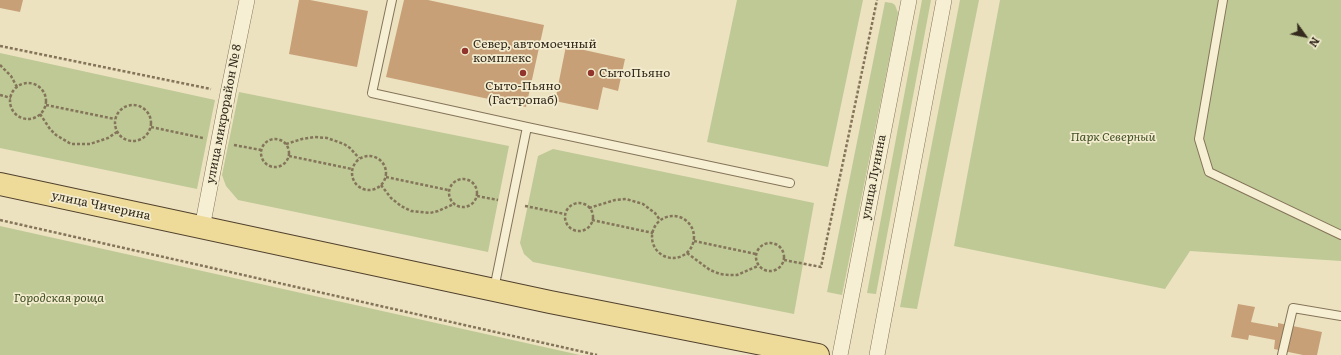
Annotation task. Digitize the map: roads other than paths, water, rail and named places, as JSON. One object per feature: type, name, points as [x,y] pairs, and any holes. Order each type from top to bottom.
[{"type":"main road","name":"улица Чичерина","points":[[0,184],[494,290],[818,355]]},
{"type":"street","name":"улица микрорайон № 8","points":[[202,228],[247,0]]},
{"type":"street","name":"улица Лунина","points":[[840,355],[909,0]]},
{"type":"street","points":[[877,355],[944,0]]},
{"type":"lane","points":[[392,0],[372,93],[790,183]]},
{"type":"lane","points":[[1223,0],[1199,139],[1209,172],[1341,235]]},
{"type":"lane","points":[[494,290],[527,127]]},
{"type":"lane","points":[[1282,355],[1293,308],[1341,316]]},
{"type":"place","name":"Север, автомоечный комплекс","points":[[465,51]]},
{"type":"place","name":"Сыто-Пьяно (Гастропаб)","points":[[523,73]]},
{"type":"place","name":"СытоПьяно","points":[[591,73]]},
{"type":"park label","name":"Парк Северный","points":[[1113,137]]},
{"type":"park label","name":"Городская роща","points":[[59,298]]}]
